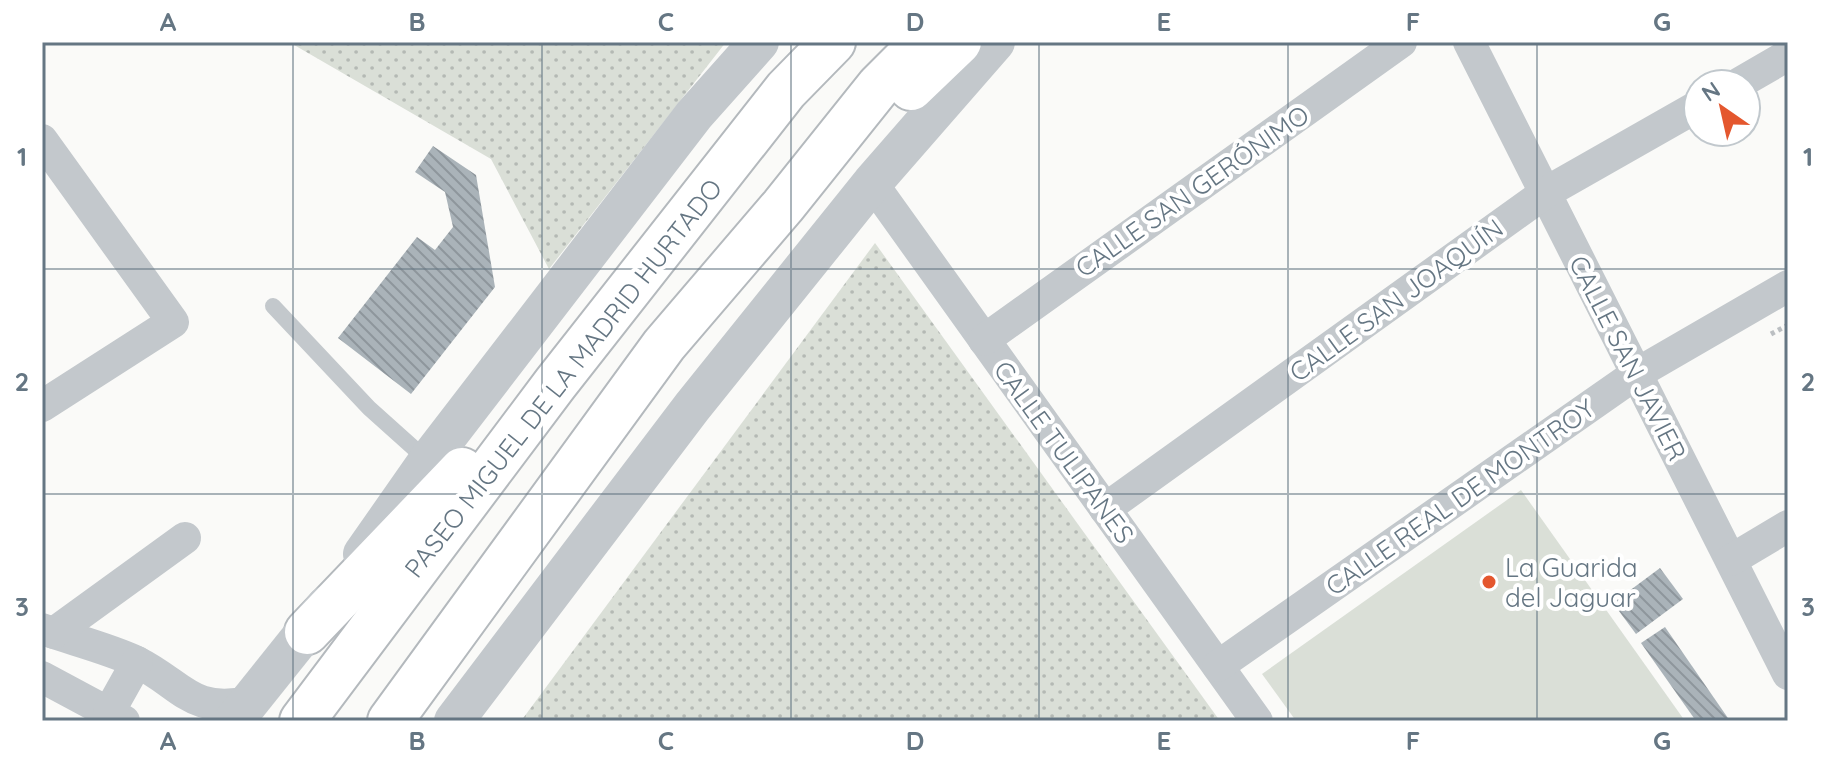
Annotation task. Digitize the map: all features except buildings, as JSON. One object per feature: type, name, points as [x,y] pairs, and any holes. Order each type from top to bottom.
[{"type":"highway","name":"PASEO MIGUEL DE LA MADRID HURTADO","points":[[302,721],[555,384],[786,90],[833,42]]},
{"type":"highway","points":[[390,721],[664,345],[783,206],[879,86],[923,42]]},
{"type":"highway","points":[[783,206],[959,42]]},
{"type":"highway","points":[[307,632],[444,486],[555,384]]},
{"type":"highway","points":[[402,721],[439,657]]},
{"type":"street","points":[[48,631],[137,662],[198,702],[242,711],[307,632],[428,461],[694,115],[759,42]]},
{"type":"street","points":[[454,721],[692,407],[872,183],[995,42]]},
{"type":"street","name":"CALLE SAN GERÓNIMO","points":[[984,340],[1401,42]]},
{"type":"street","name":"CALLE SAN JAVIER","points":[[1469,42],[1788,674]]},
{"type":"street","points":[[1762,70],[1788,55]]},
{"type":"street","name":"CALLE SAN JOAQUÍN","points":[[1105,509],[1545,193],[1682,115]]},
{"type":"street","points":[[42,406],[173,322],[47,158]]},
{"type":"street","name":"CALLE TULIPANES","points":[[872,183],[1257,721]]},
{"type":"street","name":"CALLE REAL DE MONTROY","points":[[1218,666],[1636,374],[1788,286]]},
{"type":"street","points":[[1731,560],[1788,526]]},
{"type":"street","points":[[48,631],[185,538]]},
{"type":"street","points":[[42,677],[117,716],[137,662]]},
{"type":"lane","points":[[273,306],[369,408],[428,461]]},
{"type":"shaded area","points":[[289,42],[726,42],[549,269],[491,159]]},
{"type":"shaded area","points":[[875,243],[1220,721],[521,721]]},
{"type":"shaded area","name":"La Guarida del Jaguar","points":[[1521,490],[1685,721],[1296,721],[1262,674]]},
{"type":"place","name":"La Guarida del Jaguar","points":[[1489,582]]}]
